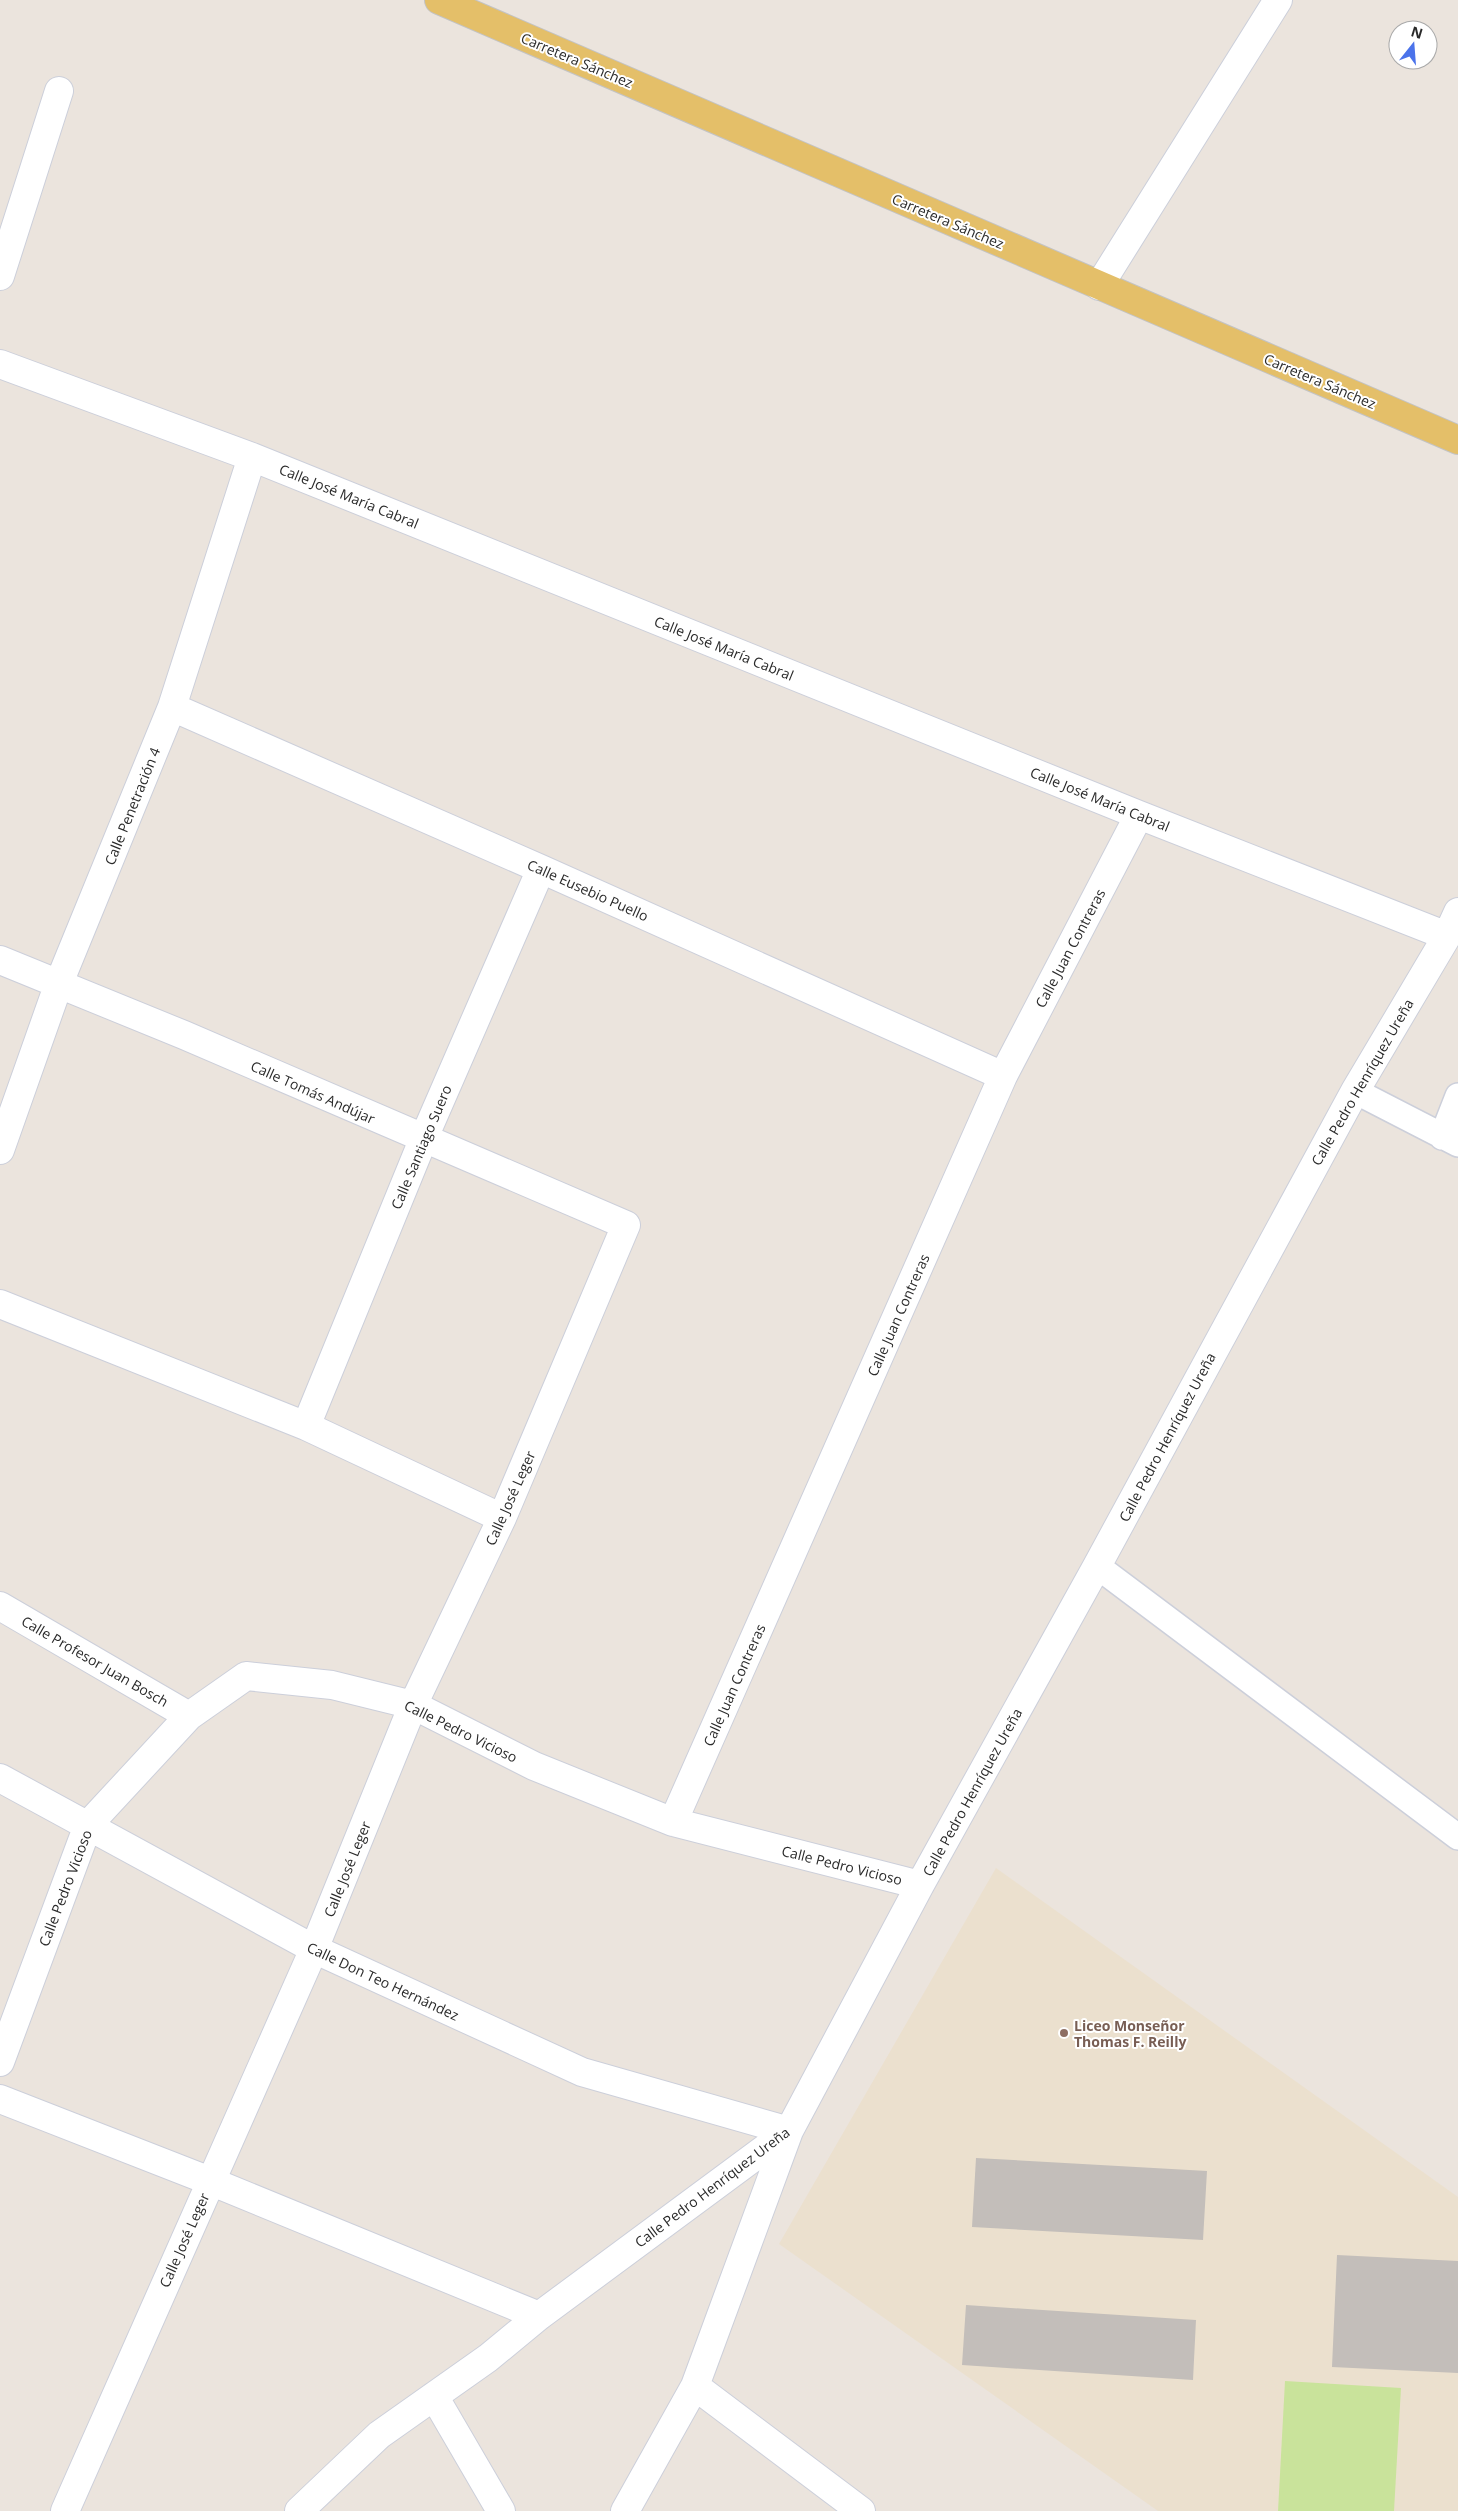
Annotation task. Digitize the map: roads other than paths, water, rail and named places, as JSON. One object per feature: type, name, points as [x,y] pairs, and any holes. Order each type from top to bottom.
[{"type":"main road","name":"Carretera Sánchez","points":[[439,0],[1458,440]]},
{"type":"street","points":[[1099,286],[1278,0]]},
{"type":"street","points":[[0,276],[59,91]]},
{"type":"street","name":"Calle José María Cabral","points":[[0,364],[252,457],[1139,816],[1447,936]]},
{"type":"street","name":"Calle Penetración 4","points":[[0,1150],[59,983],[172,707],[252,457]]},
{"type":"street","name":"Calle Eusebio Puello","points":[[172,707],[1003,1076]]},
{"type":"street","name":"Calle Juan Contreras","points":[[673,1822],[1003,1076],[1139,816]]},
{"type":"street","name":"Calle Santiago Suero","points":[[306,1426],[424,1140],[540,869]]},
{"type":"street","name":"Calle Pedro Henríquez Ureña","points":[[299,2511],[379,2435],[488,2358],[539,2316],[789,2131],[920,1885],[1097,1566],[1355,1091],[1447,936],[1458,912]]},
{"type":"street","name":"Calle Tomás Andújar","points":[[0,960],[59,983],[626,1226]]},
{"type":"street","name":"Calle José Leger","points":[[65,2511],[314,1949],[414,1705],[502,1518],[626,1226]]},
{"type":"street","points":[[0,1304],[306,1426],[502,1518]]},
{"type":"street","name":"Calle Profesor Juan Bosch","points":[[0,1606],[189,1716]]},
{"type":"street","name":"Calle Pedro Vicioso","points":[[0,2062],[88,1825],[189,1716],[246,1676],[332,1685],[414,1705],[534,1766],[673,1822],[920,1885]]},
{"type":"street","name":"Calle Don Teo Hernández","points":[[0,1778],[314,1949],[582,2072],[789,2131]]},
{"type":"street","points":[[0,2099],[210,2181],[539,2316]]},
{"type":"street","points":[[624,2511],[695,2386],[789,2131]]},
{"type":"street","points":[[695,2386],[860,2511]]},
{"type":"street","points":[[434,2396],[501,2511]]},
{"type":"lane","points":[[1355,1091],[1450,1140],[1458,1096]]},
{"type":"lane","points":[[1097,1566],[1458,1837]]},
{"type":"place","name":"Liceo Monseñor Thomas F. Reilly","points":[[1064,2033]]}]
